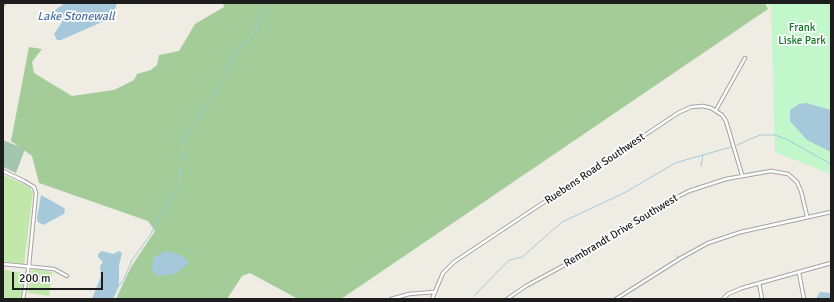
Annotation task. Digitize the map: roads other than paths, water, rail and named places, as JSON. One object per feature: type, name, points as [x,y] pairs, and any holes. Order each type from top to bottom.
[{"type":"street","points":[[742,175],[729,127],[722,115],[716,110],[745,58]]},
{"type":"street","name":"Ruebens Road Southwest","points":[[432,299],[444,273],[454,262],[678,113],[691,107],[698,106],[716,110]]},
{"type":"street","name":"Rembrandt Drive Southwest","points":[[507,299],[526,286],[585,254],[664,204],[706,185],[742,175],[770,170],[788,174],[796,182],[801,191],[807,216]]},
{"type":"street","points":[[3,171],[34,187],[35,191],[28,266],[23,299]]},
{"type":"street","points":[[616,299],[681,258],[708,243],[741,232],[807,216],[831,212]]},
{"type":"street","points":[[723,299],[733,291],[831,263]]},
{"type":"street","points":[[3,264],[54,269],[67,276]]},
{"type":"street","points":[[799,273],[804,299]]},
{"type":"street","points":[[758,283],[762,299]]},
{"type":"street","points":[[391,299],[409,294],[434,292]]},
{"type":"water","name":"Lake Stonewall","points":[[65,3],[117,3],[113,15],[109,19],[61,40],[57,40],[54,34],[62,22],[54,11]]},
{"type":"water","points":[[806,103],[831,110],[831,152],[807,140],[790,121],[790,110],[799,104]]},
{"type":"water","points":[[41,195],[65,210],[64,214],[43,225],[38,222],[37,218]]},
{"type":"water","points":[[102,251],[113,254],[119,251],[122,253],[119,265],[119,286],[113,299],[92,299],[101,276],[100,266],[103,262],[98,257],[98,254]]},
{"type":"water","points":[[166,251],[182,256],[188,261],[187,265],[175,274],[157,276],[152,271],[153,258]]},
{"type":"water","points":[[820,292],[830,293],[831,299],[816,299]]},
{"type":"waterway","points":[[183,161],[181,148],[183,141],[225,75],[234,54],[256,30],[259,16],[265,3]]},
{"type":"waterway","points":[[737,145],[760,135],[775,135],[788,140],[831,164]]},
{"type":"waterway","points":[[474,296],[506,263],[510,260],[522,257],[562,222],[626,192],[675,163],[731,147]]},
{"type":"waterway","points":[[701,166],[703,155]]},
{"type":"waterway","points":[[119,286],[124,279],[132,260],[149,237],[162,212],[173,196],[179,183],[182,163]]},
{"type":"park label","name":"Frank Liske Park","points":[[802,34]]}]
